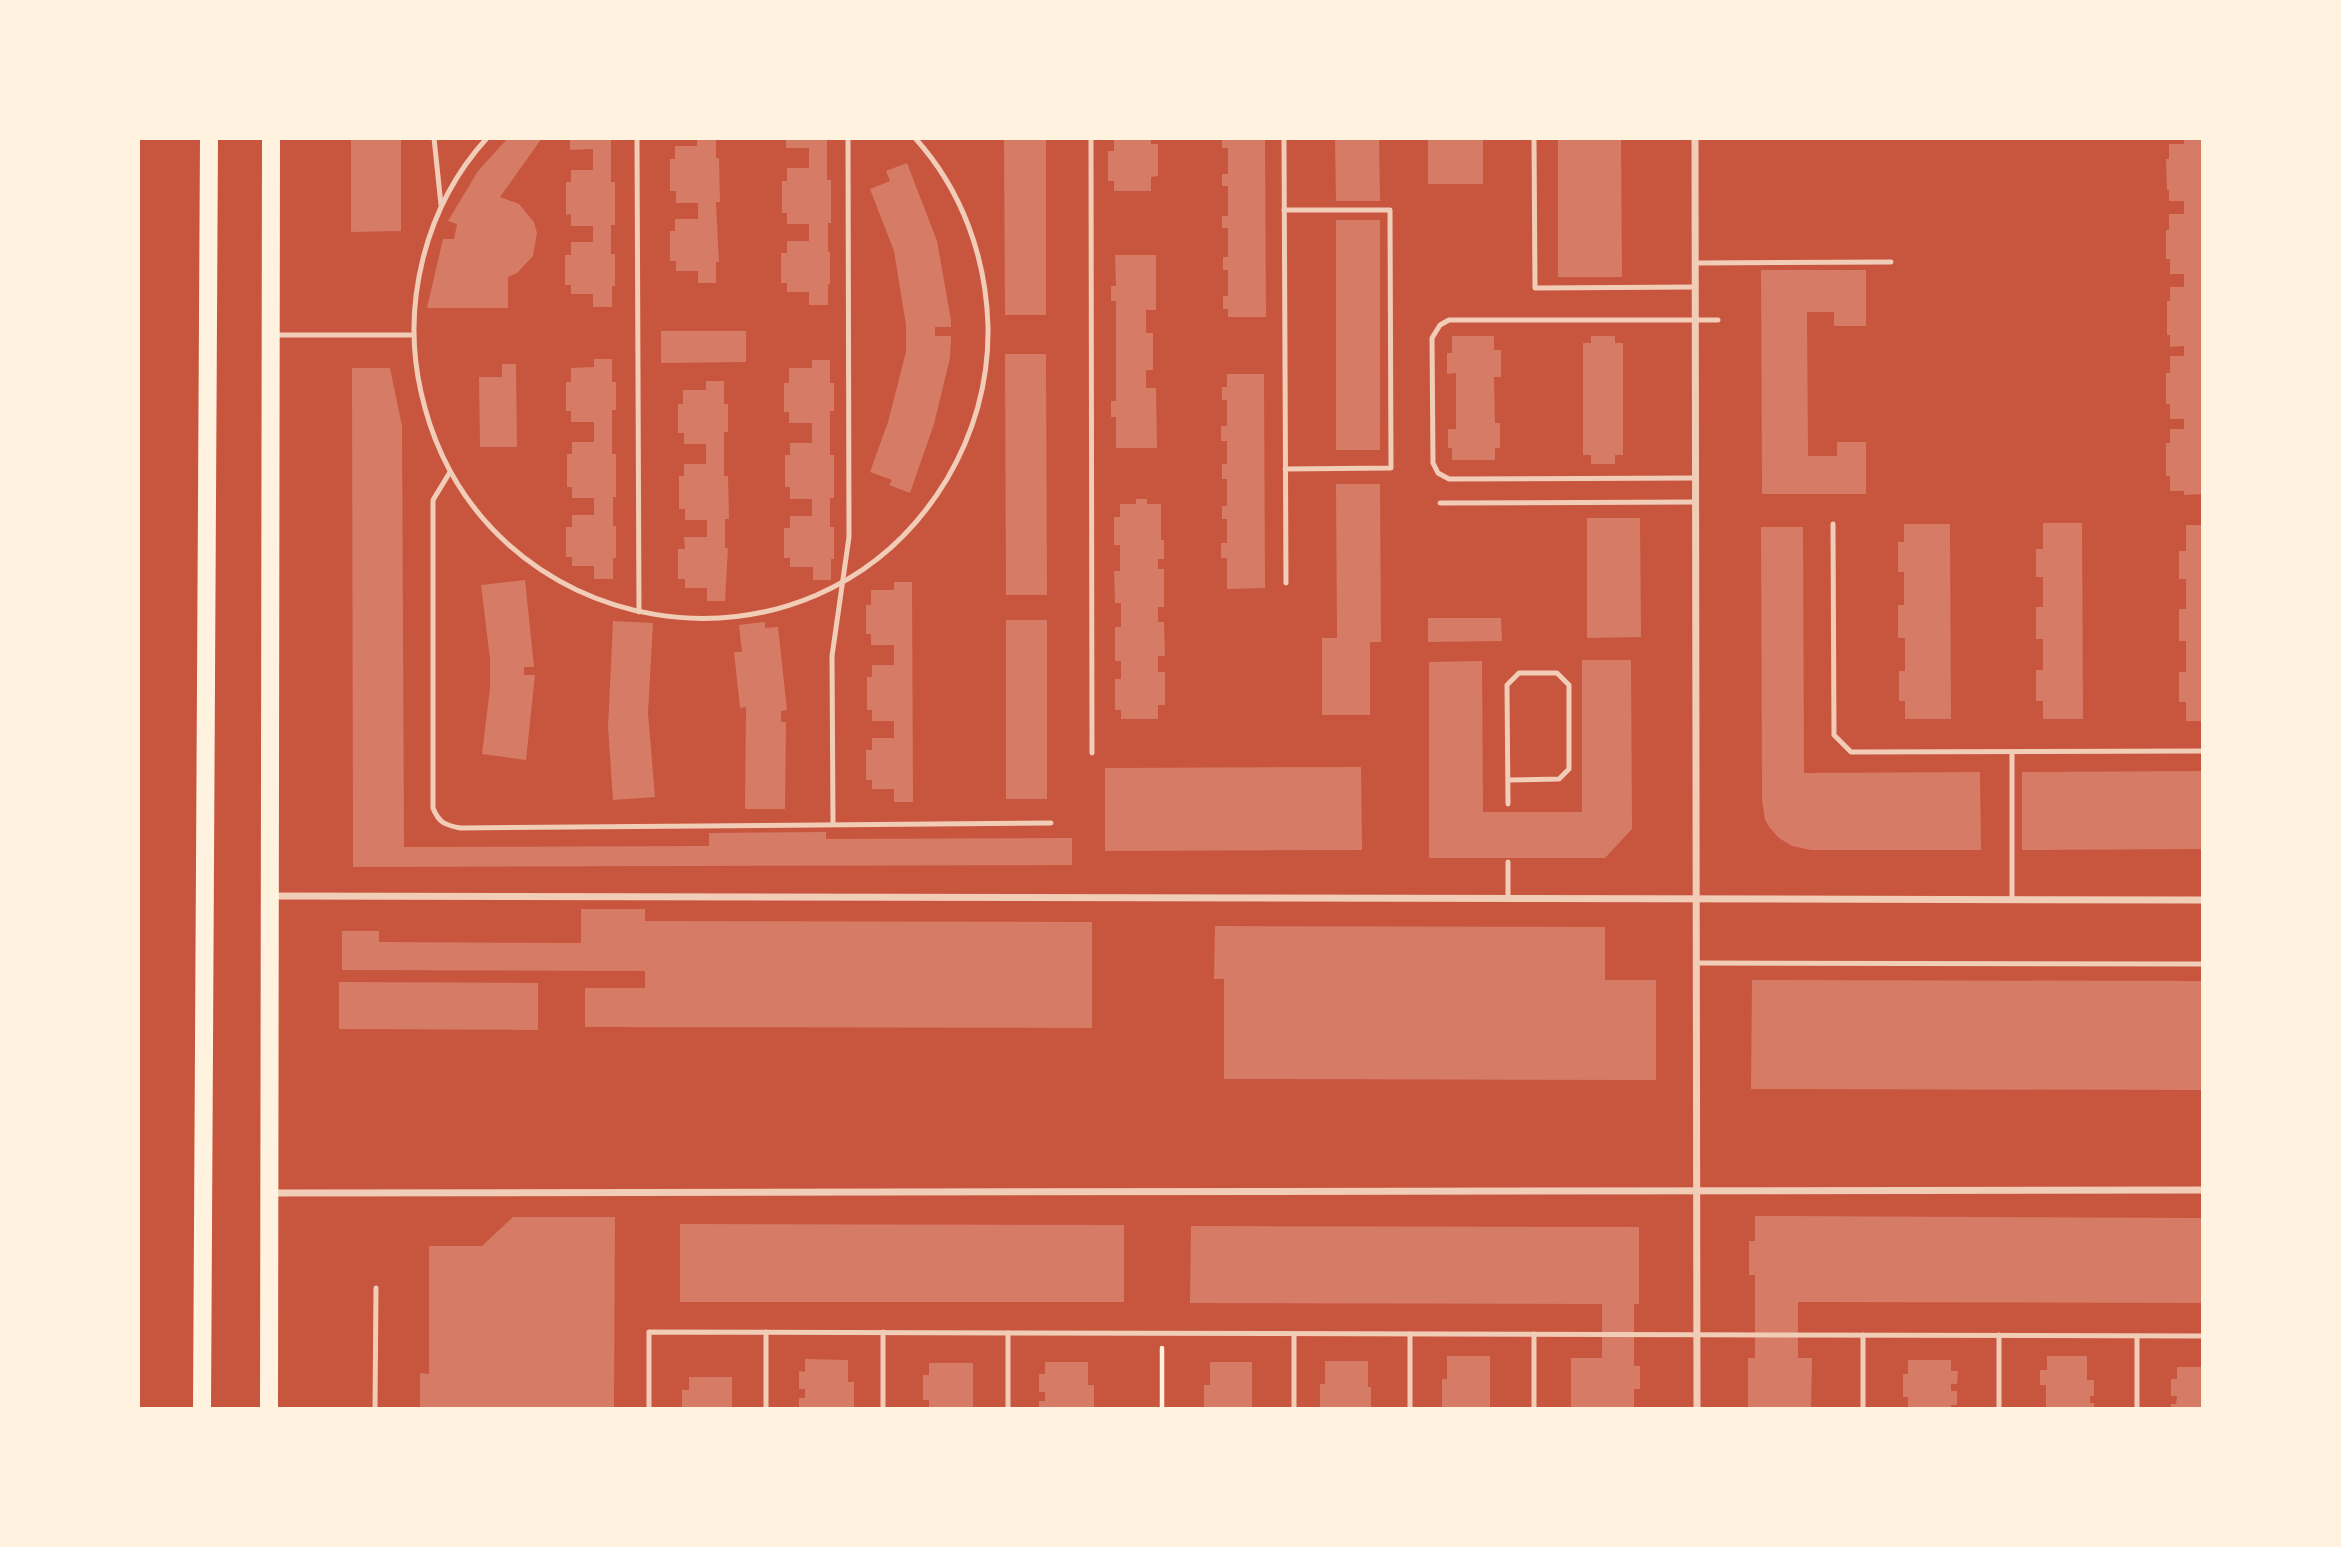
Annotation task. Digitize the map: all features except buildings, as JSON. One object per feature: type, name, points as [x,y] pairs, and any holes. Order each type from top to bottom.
[{"type":"main road","points":[[202,1409],[209,138]]},
{"type":"main road","points":[[269,1409],[271,138]]},
{"type":"street","points":[[1695,138],[1697,1409]]},
{"type":"street","points":[[270,896],[2203,900]]},
{"type":"street","points":[[269,1193],[2203,1191]]},
{"type":"lane","points":[[434,138],[441,206]]},
{"type":"lane","points":[[487,138],[458,176],[441,206],[428,238],[419,272],[414,306],[417,375],[424,408],[436,441],[450,472],[469,501],[491,528],[535,565],[574,589],[606,603],[639,612],[696,619],[747,615],[787,606],[843,581],[895,543],[918,520],[955,465],[969,435],[985,370],[988,337],[982,271],[974,239],[961,208],[945,178],[915,138]]},
{"type":"lane","points":[[637,138],[639,612]]},
{"type":"lane","points":[[833,823],[832,656],[849,537],[848,138]]},
{"type":"lane","points":[[1091,138],[1092,753]]},
{"type":"lane","points":[[1284,138],[1286,583]]},
{"type":"lane","points":[[1534,138],[1535,288],[1696,287]]},
{"type":"lane","points":[[1284,210],[1390,210],[1391,237],[1391,468],[1285,469]]},
{"type":"lane","points":[[1696,263],[1891,262]]},
{"type":"lane","points":[[1696,478],[1449,479],[1438,473],[1433,463],[1432,338],[1440,326],[1449,320],[1718,320]]},
{"type":"lane","points":[[271,335],[414,335]]},
{"type":"lane","points":[[450,472],[433,500],[433,808],[443,824],[460,828],[1051,823]]},
{"type":"lane","points":[[1440,503],[1696,502]]},
{"type":"lane","points":[[1833,524],[1833,735],[1851,752],[2203,751]]},
{"type":"lane","points":[[1508,779],[1559,779],[1569,769],[1569,685],[1557,673],[1519,673],[1507,685],[1508,804]]},
{"type":"lane","points":[[2012,752],[2012,900]]},
{"type":"lane","points":[[1508,862],[1508,899]]},
{"type":"lane","points":[[1696,963],[2203,964]]},
{"type":"lane","points":[[375,1409],[376,1288]]},
{"type":"lane","points":[[649,1409],[649,1332],[2203,1336]]},
{"type":"lane","points":[[766,1332],[766,1409]]},
{"type":"lane","points":[[883,1332],[883,1409]]},
{"type":"lane","points":[[1008,1333],[1008,1409]]},
{"type":"lane","points":[[1294,1334],[1294,1409]]},
{"type":"lane","points":[[1410,1334],[1410,1409]]},
{"type":"lane","points":[[1534,1334],[1534,1409]]},
{"type":"lane","points":[[1863,1335],[1863,1409]]},
{"type":"lane","points":[[1999,1335],[1999,1409]]},
{"type":"lane","points":[[2137,1336],[2137,1409]]},
{"type":"path","points":[[1161,1409],[1162,1333]]}]
